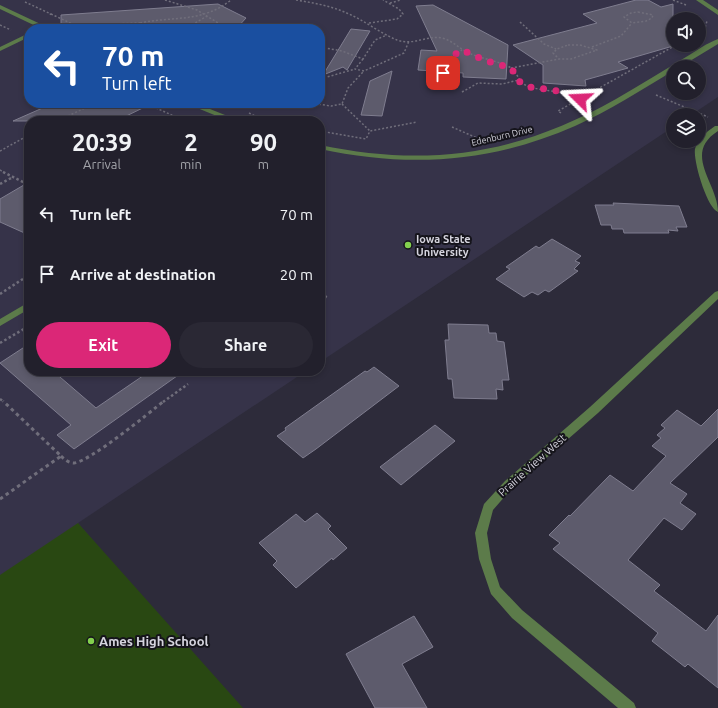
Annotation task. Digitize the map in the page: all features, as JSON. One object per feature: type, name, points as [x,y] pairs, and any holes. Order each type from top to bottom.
[{"type":"street","points":[[699,0],[718,13]]},
{"type":"street","points":[[0,7],[36,24]]},
{"type":"street","points":[[0,48],[24,37]]},
{"type":"street","name":"Edenburn Drive","points":[[687,60],[718,41]]},
{"type":"street","name":"Edenburn Drive","points":[[325,148],[363,156],[416,158],[484,152],[522,143],[558,131],[586,118],[666,73]]},
{"type":"street","points":[[202,108],[223,116]]},
{"type":"street","points":[[718,128],[703,138],[697,155],[701,171],[718,209]]},
{"type":"street","name":"Prairie View West","points":[[629,708],[517,614],[495,590],[485,559],[481,533],[488,508],[509,484],[594,410],[718,294]]},
{"type":"street","points":[[0,324],[24,308]]},
{"type":"path","points":[[165,0],[203,14],[220,24]]},
{"type":"path","points":[[110,24],[174,20],[203,14],[221,7],[231,0]]},
{"type":"path","points":[[296,0],[313,3],[348,13],[398,40],[417,42],[429,38],[441,38],[455,43],[462,50],[484,60],[511,68],[559,59],[572,59],[595,52],[597,50],[581,44],[556,49],[544,44],[520,22]]},
{"type":"path","points":[[313,3],[316,0]]},
{"type":"path","points":[[368,24],[397,19],[403,14],[383,0]]},
{"type":"path","points":[[389,3],[401,0]]},
{"type":"path","points":[[592,47],[624,33],[632,23],[646,21],[652,18],[653,15],[643,11],[628,14],[624,18],[632,23]]},
{"type":"path","points":[[51,14],[72,24]]},
{"type":"path","points":[[194,24],[207,16]]},
{"type":"path","points":[[0,25],[11,30]]},
{"type":"path","points":[[325,77],[346,73],[355,69],[364,59],[375,40],[387,35]]},
{"type":"path","points":[[342,104],[348,88],[364,71],[404,53],[409,41]]},
{"type":"path","points":[[325,48],[364,59]]},
{"type":"path","points":[[556,49],[553,53],[559,59]]},
{"type":"path","points":[[440,86],[446,60],[462,50]]},
{"type":"path","points":[[557,118],[564,115],[558,111],[666,51]]},
{"type":"path","points":[[511,68],[519,80],[530,87],[553,90],[573,95],[580,99]]},
{"type":"path","points":[[355,69],[364,71]]},
{"type":"path","points":[[462,92],[478,83],[502,84],[519,80]]},
{"type":"path","points":[[639,88],[711,118]]},
{"type":"path","points":[[325,105],[331,106],[342,104]]},
{"type":"path","points":[[342,104],[370,131]]},
{"type":"path","points":[[68,116],[85,108]]},
{"type":"path","points":[[156,108],[174,116]]},
{"type":"path","points":[[370,131],[417,122]]},
{"type":"path","points":[[452,127],[482,140]]},
{"type":"path","points":[[325,132],[366,139],[370,131]]},
{"type":"path","points":[[0,150],[24,138]]},
{"type":"path","points":[[0,170],[24,182]]},
{"type":"path","points":[[0,184],[13,177]]},
{"type":"path","points":[[0,294],[24,278]]},
{"type":"path","points":[[325,296],[329,298]]},
{"type":"path","points":[[0,343],[24,329]]},
{"type":"path","points":[[0,399],[66,461],[75,464],[90,456],[188,384]]},
{"type":"path","points":[[0,499],[61,456]]},
{"type":"shaded area","name":"Iowa State University","points":[[0,0],[718,0],[718,97],[702,108],[666,108],[666,132],[325,359],[325,116],[24,116],[24,376],[298,376],[78,523],[239,708],[0,708]]},
{"type":"green space","name":"Ames High School","points":[[78,523],[243,708],[0,708],[0,575]]},
{"type":"building","points":[[636,0],[648,0],[661,7],[673,4],[673,12],[666,12],[666,48],[618,62],[628,68],[585,80],[586,86],[543,83],[543,65],[513,45],[597,23],[583,14]]},
{"type":"building","points":[[218,4],[246,18],[241,24],[61,24],[61,15]]},
{"type":"building","points":[[433,5],[508,45],[506,79],[463,77],[463,73],[418,70],[421,50],[437,51],[416,6]]},
{"type":"building","points":[[351,29],[370,31],[347,70],[343,67],[325,74],[325,72]]},
{"type":"building","points":[[392,71],[382,116],[361,115],[370,81]]},
{"type":"building","points":[[43,108],[143,108],[126,116],[24,116]]},
{"type":"building","points":[[24,116],[24,121],[13,121]]},
{"type":"building","points":[[24,185],[24,233],[0,222],[0,199]]},
{"type":"building","points":[[613,203],[679,206],[687,227],[676,227],[678,231],[668,230],[669,233],[624,233],[623,229],[612,229],[611,225],[601,225],[595,205],[614,205]]},
{"type":"building","points":[[552,239],[581,256],[575,261],[580,263],[574,269],[578,271],[549,292],[545,290],[538,295],[532,292],[524,297],[496,279],[510,269],[506,267],[536,246],[539,248]]},
{"type":"building","points":[[448,324],[488,325],[489,333],[496,333],[497,341],[504,342],[509,380],[502,380],[503,390],[496,389],[497,399],[454,398],[452,379],[448,379],[445,340],[449,340]]},
{"type":"building","points":[[24,347],[24,376],[59,376],[96,408],[143,376],[177,376],[74,449],[57,435],[71,425],[0,363]]},
{"type":"building","points":[[374,367],[399,386],[316,449],[303,458],[277,436],[286,430],[285,428],[334,393],[365,371],[367,372]]},
{"type":"building","points":[[718,409],[718,437],[670,483],[687,494],[680,503],[696,514],[682,530],[664,518],[628,560],[660,585],[654,591],[706,631],[718,615],[718,688],[688,664],[685,667],[652,641],[658,633],[553,549],[560,543],[549,535],[610,475],[633,491],[666,456],[652,446],[661,438],[657,435],[665,428],[661,425],[677,410],[701,426]]},
{"type":"building","points":[[435,425],[455,441],[401,485],[380,467]]},
{"type":"building","points":[[317,513],[331,526],[328,529],[347,548],[333,560],[332,558],[296,588],[273,565],[277,561],[259,543],[296,514],[305,522]]},
{"type":"building","points":[[414,616],[433,647],[402,664],[427,708],[375,708],[346,654]]},
{"type":"place","name":"Iowa State University","points":[[408,245]]},
{"type":"place","name":"Ames High School","points":[[91,641]]},
{"type":"route","points":[[443,73],[446,60],[462,50],[484,60],[499,63],[511,68],[520,82],[530,87],[553,90],[573,95],[580,99]]}]
